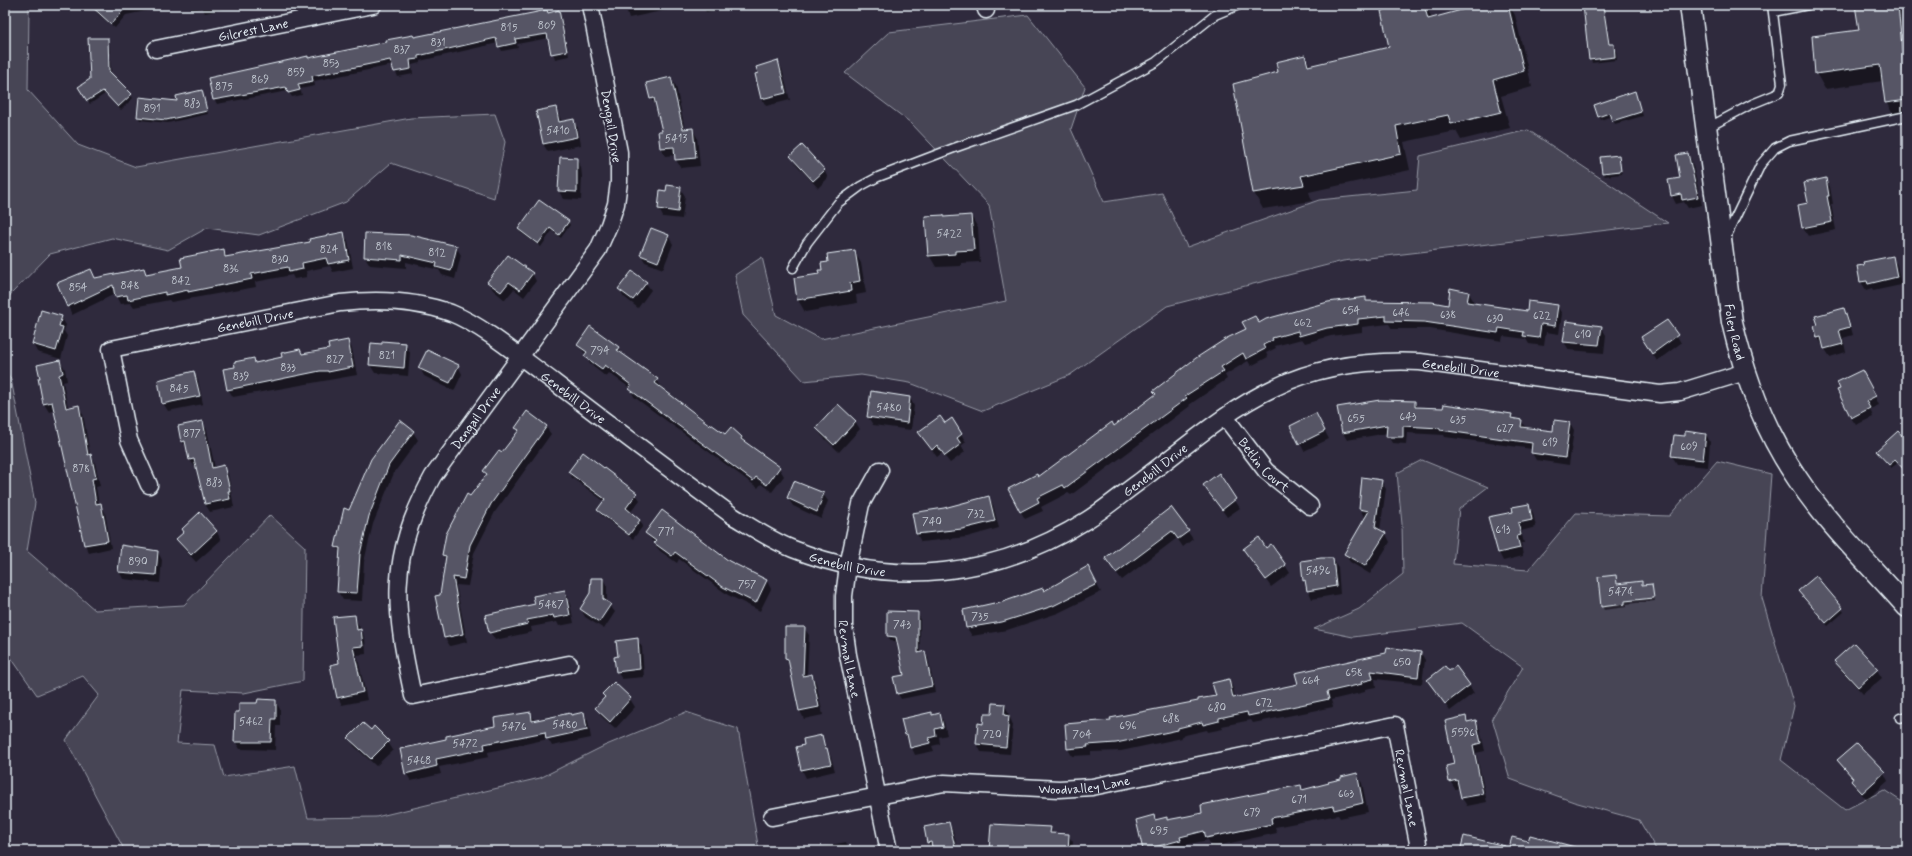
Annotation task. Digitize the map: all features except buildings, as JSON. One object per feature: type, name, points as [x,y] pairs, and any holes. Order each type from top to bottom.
[{"type":"street","name":"Gilcrest Lane","points":[[156,49],[374,5]]},
{"type":"street","name":"Dengail Drive","points":[[569,664],[413,696],[402,642],[399,620],[398,590],[401,560],[408,531],[418,502],[433,476],[598,250],[610,225],[616,204],[619,182],[619,152],[590,5]]},
{"type":"street","name":"Foley Road","points":[[1690,5],[1732,322],[1745,372],[1758,407],[1778,447],[1797,478],[1819,508],[1907,607]]},
{"type":"street","name":"Genebill Drive","points":[[148,485],[129,440],[111,349],[340,303],[370,300],[400,301],[450,313],[470,322],[733,516],[765,536],[792,549],[819,559],[848,566],[892,572],[929,573],[959,570],[995,562],[1030,550],[1057,538],[1089,519],[1243,404],[1276,386],[1303,376],[1332,368],[1361,362],[1391,360],[1420,362],[1660,394],[1680,392],[1745,372]]},
{"type":"street","name":"Betlin Court","points":[[1225,417],[1266,471],[1310,506]]},
{"type":"street","name":"Revmal Lane","points":[[880,470],[861,504],[848,566],[844,596],[844,626],[848,655],[889,851]]},
{"type":"street","name":"Revmal Lane","points":[[1395,725],[1418,843],[1418,851]]},
{"type":"street","name":"Woodvalley Lane","points":[[772,817],[944,782],[1059,789],[1092,787],[1395,725]]},
{"type":"lane","points":[[794,268],[807,243],[838,203],[861,186],[878,177],[954,148],[1076,105],[1156,62],[1215,15],[1239,5]]},
{"type":"lane","points":[[1706,128],[1752,104],[1779,93],[1782,84],[1773,9],[1808,5]]},
{"type":"lane","points":[[1722,245],[1761,164],[1775,148],[1789,141],[1907,116]]},
{"type":"shaded area","points":[[5,5],[29,7],[28,90],[78,145],[136,167],[411,118],[495,114],[505,142],[494,198],[391,163],[346,202],[259,235],[207,228],[168,250],[112,238],[50,254],[11,294],[5,304]]},
{"type":"shaded area","points":[[1028,15],[1085,87],[1071,129],[1104,202],[1162,193],[1187,247],[1319,200],[1417,190],[1420,156],[1528,130],[1668,223],[1343,261],[1167,306],[1070,375],[983,411],[910,383],[861,375],[804,381],[743,315],[735,275],[762,257],[776,315],[821,339],[1006,301],[989,205],[911,123],[845,73],[889,32]]},
{"type":"shaded area","points":[[5,370],[11,379],[35,503],[27,551],[95,610],[184,605],[270,515],[305,547],[303,681],[244,693],[183,690],[177,743],[215,745],[224,777],[295,766],[308,818],[376,817],[540,778],[604,746],[686,712],[738,729],[759,851],[125,851],[66,740],[99,695],[83,676],[37,695],[5,649]]},
{"type":"shaded area","points":[[1422,460],[1488,487],[1459,509],[1453,564],[1528,570],[1576,513],[1669,516],[1717,461],[1771,474],[1762,598],[1794,706],[1781,760],[1845,810],[1884,790],[1907,805],[1907,851],[1657,851],[1639,820],[1574,802],[1510,779],[1492,718],[1523,667],[1462,623],[1353,637],[1314,629],[1359,609],[1403,574],[1402,524],[1397,473]]}]
